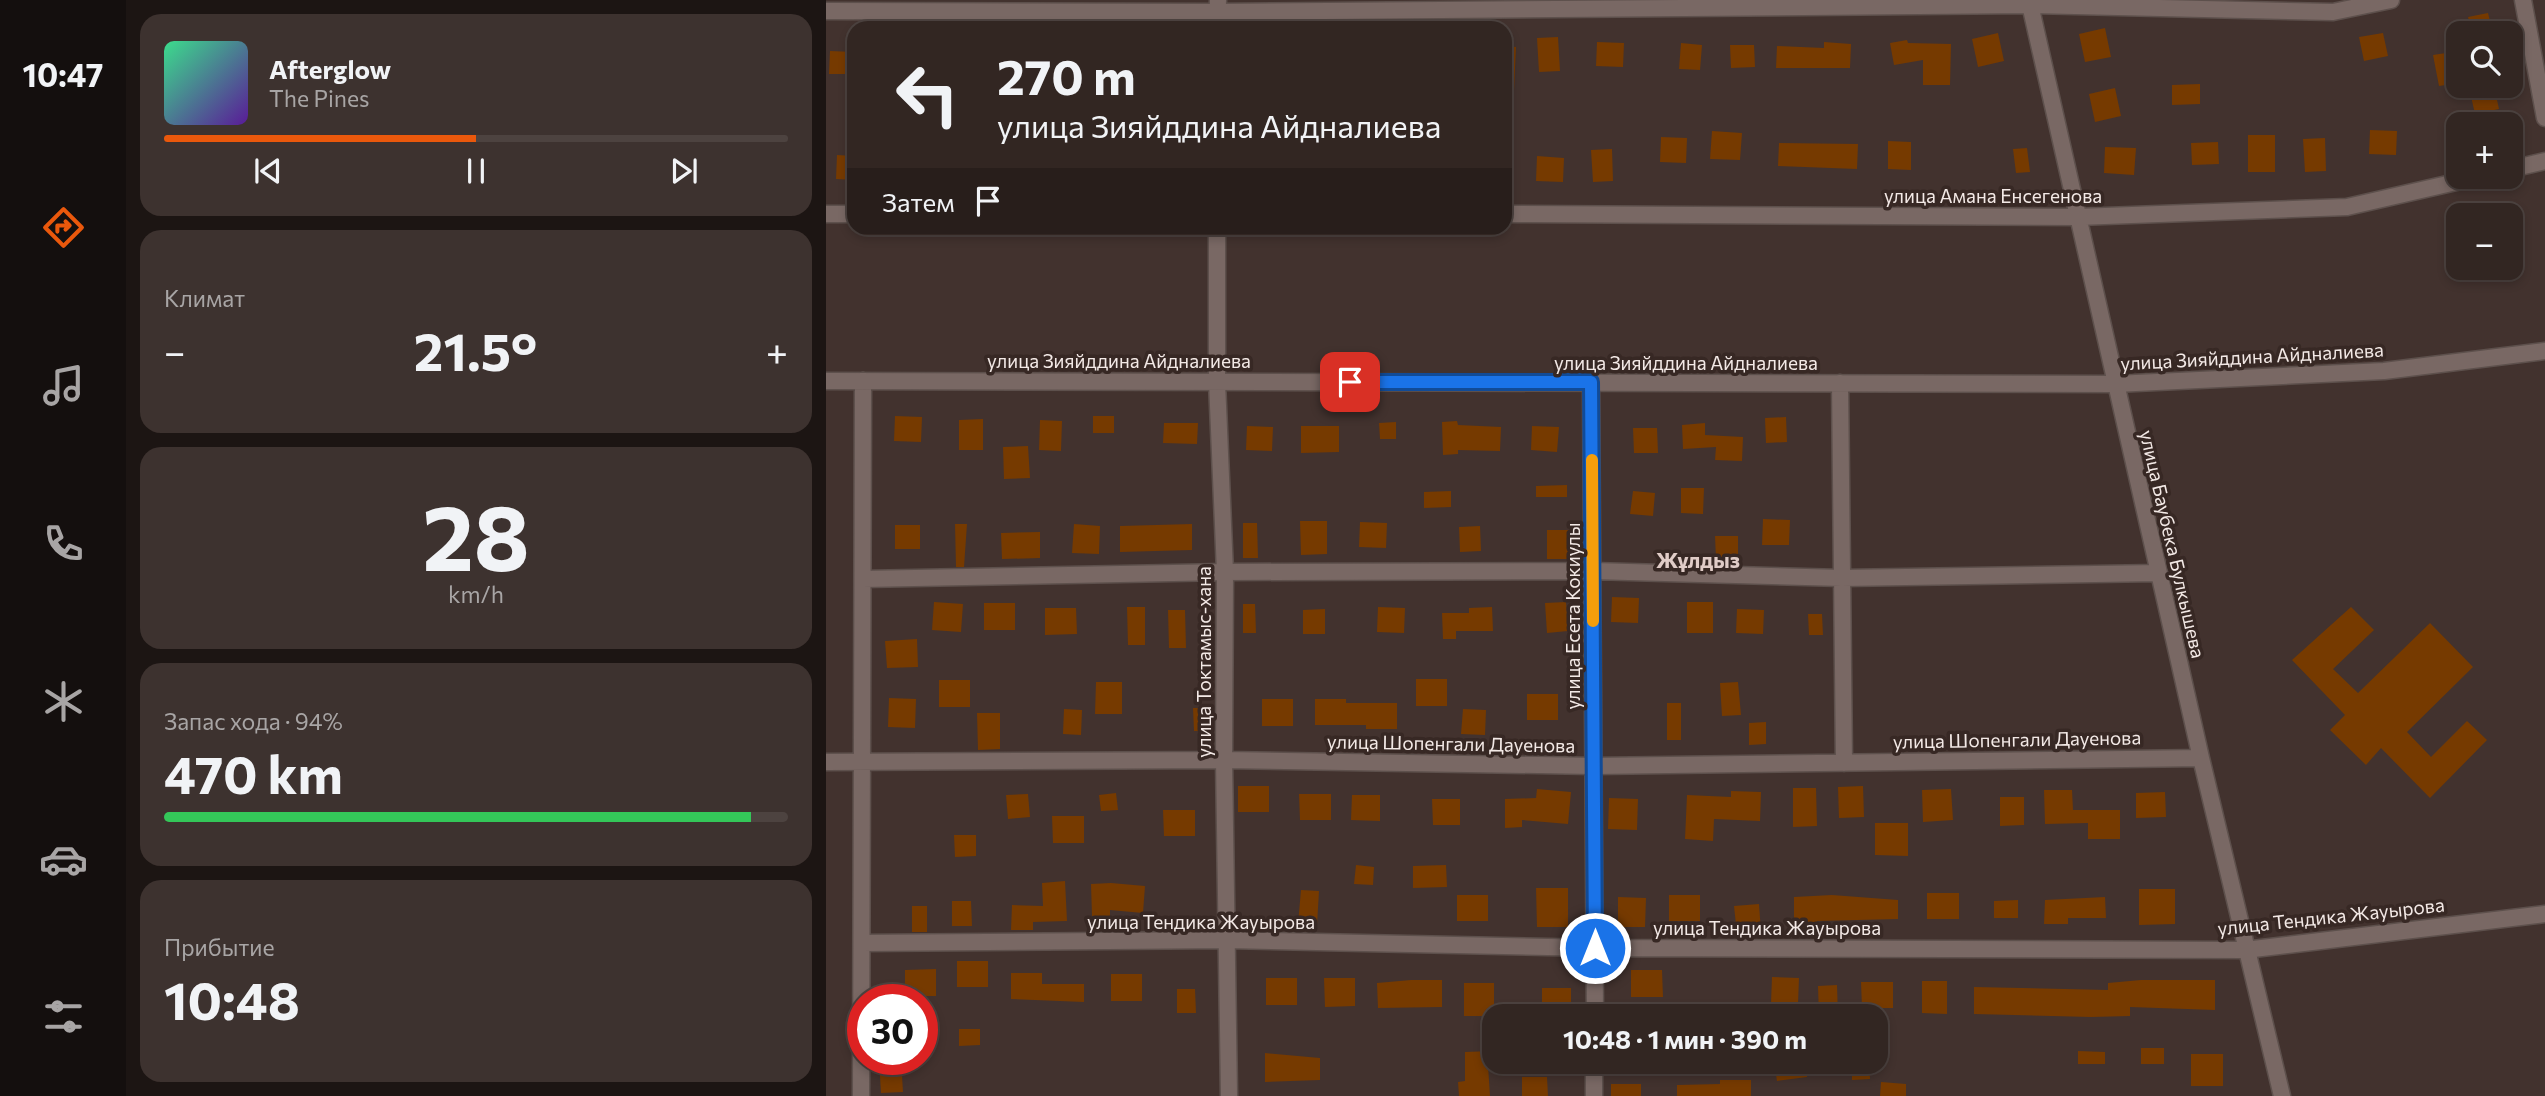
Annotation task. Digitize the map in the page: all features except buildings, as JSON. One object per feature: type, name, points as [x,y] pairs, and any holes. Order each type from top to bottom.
[{"type":"street","points":[[826,11],[1217,13],[2030,2],[2333,12],[2391,0]]},
{"type":"street","points":[[2523,0],[2545,118]]},
{"type":"street","name":"улица Баубека Булкышева","points":[[2030,2],[2158,573],[2245,950],[2282,1096]]},
{"type":"street","points":[[2523,166],[2545,161]]},
{"type":"street","name":"улица Амана Енсегенова","points":[[1512,214],[2078,217],[2347,207],[2446,184]]},
{"type":"street","points":[[826,214],[847,214]]},
{"type":"street","name":"улица Токтамыс-хана","points":[[1217,235],[1217,382],[1225,572],[1228,1096]]},
{"type":"street","name":"улица Зияйддина Айдналиева","points":[[826,381],[2115,384],[2384,371],[2545,351]]},
{"type":"street","points":[[861,1096],[863,381]]},
{"type":"street","name":"улица Есета Кокиулы","points":[[1591,382],[1595,1004]]},
{"type":"street","points":[[1840,383],[1844,763]]},
{"type":"street","points":[[863,579],[1225,572],[1593,571],[1842,578],[2158,573]]},
{"type":"street","name":"улица Шопенгали Дауенова","points":[[826,761],[1224,760],[1594,766],[2201,758]]},
{"type":"street","name":"улица Тендика Жауырова","points":[[862,943],[1228,940],[1595,948],[2245,950],[2545,914]]},
{"type":"street","points":[[1594,1074],[1594,1096]]},
{"type":"slow traffic","points":[[1592,460],[1593,621]]},
{"type":"district","name":"Жұлдыз","points":[[1698,559]]},
{"type":"route","points":[[1350,382],[1591,382],[1595,948]]}]
